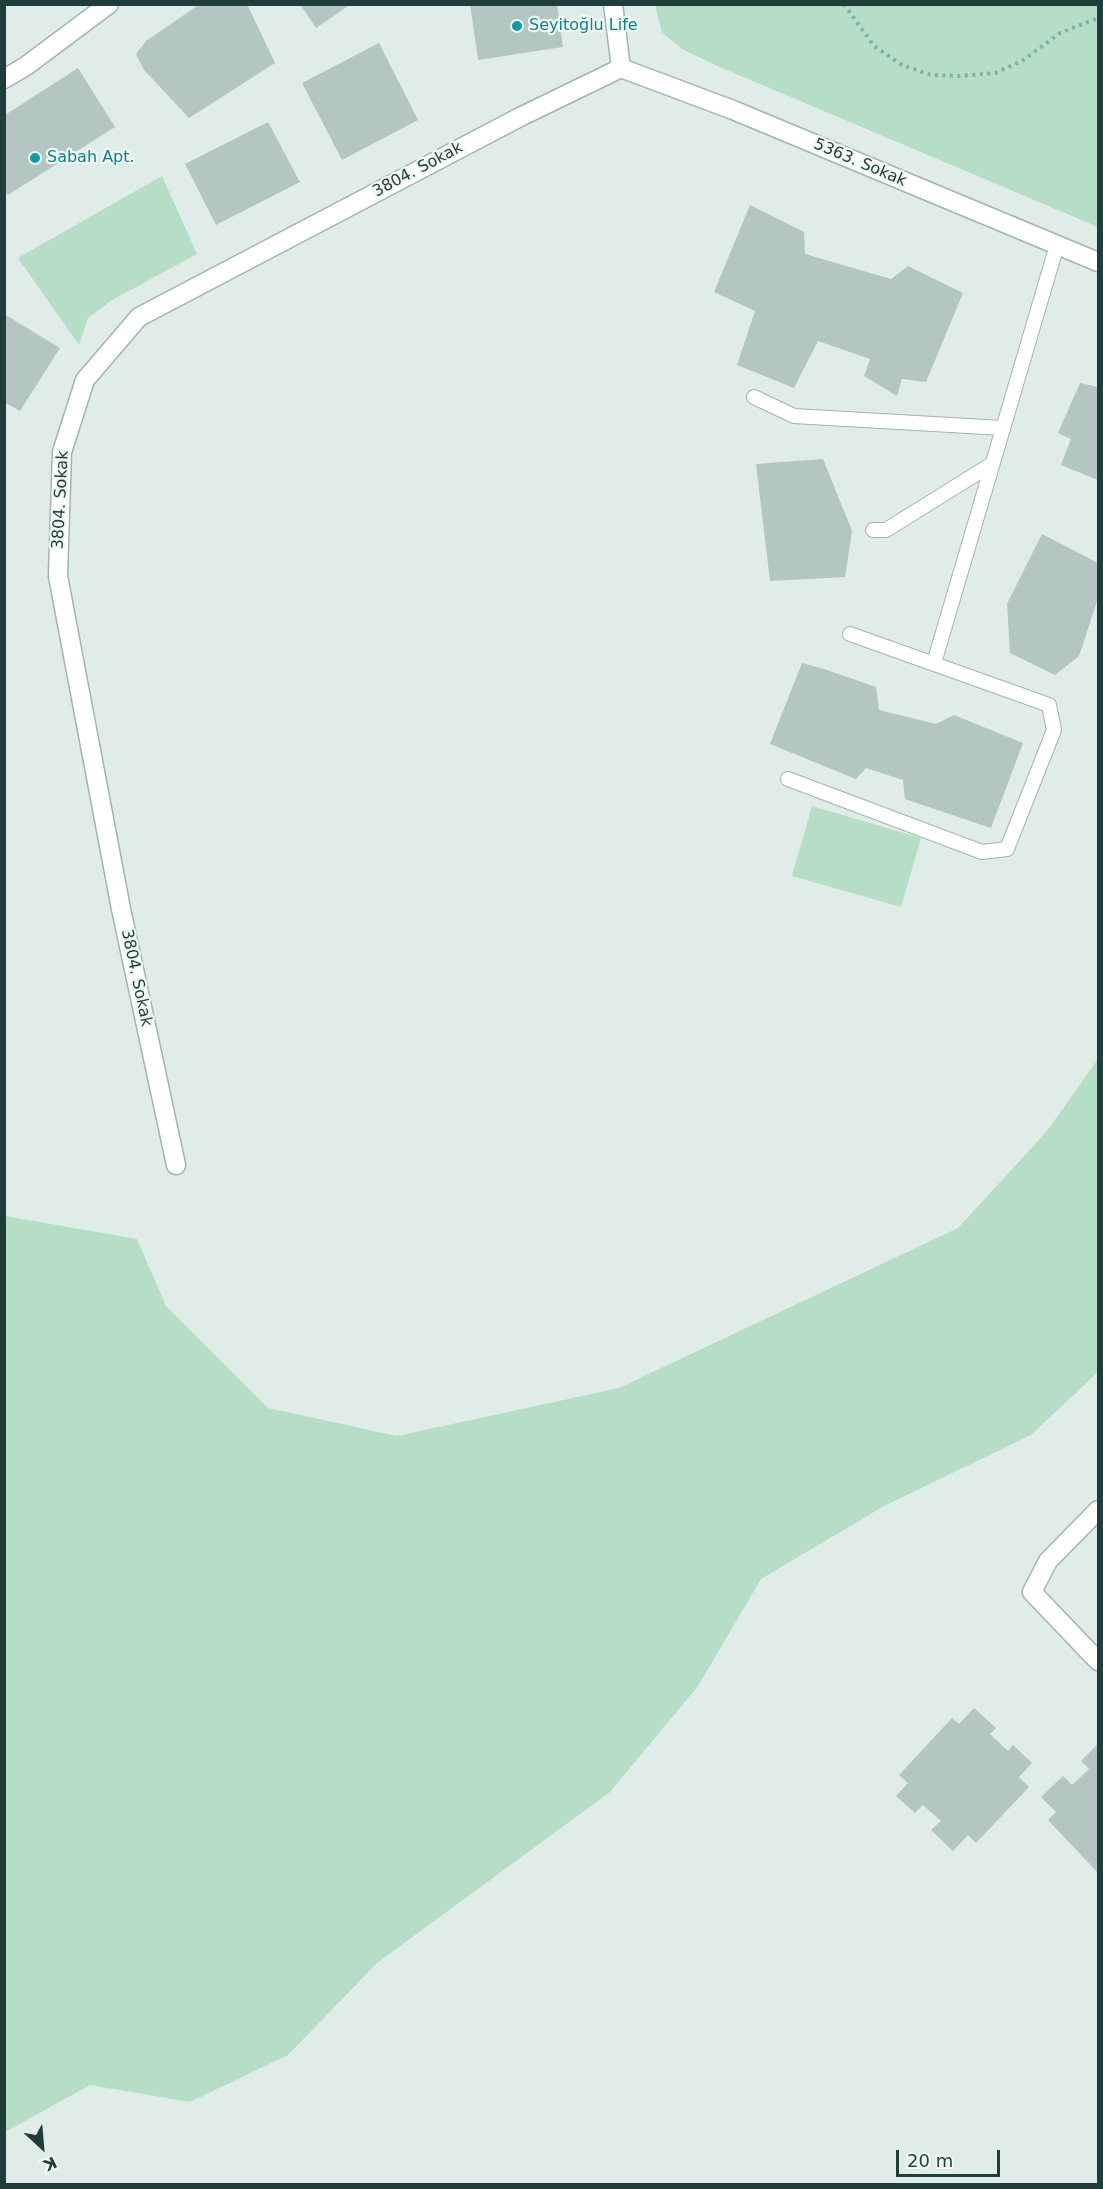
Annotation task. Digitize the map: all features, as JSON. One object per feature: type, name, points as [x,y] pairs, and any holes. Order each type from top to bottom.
[{"type":"street","points":[[4,79],[26,66],[109,4]]},
{"type":"street","points":[[613,4],[621,68]]},
{"type":"street","name":"5363. Sokak","points":[[621,68],[733,110],[1098,262]]},
{"type":"street","name":"3804. Sokak","points":[[176,1165],[121,909],[58,576],[62,452],[86,380],[139,317],[520,117],[621,68]]},
{"type":"street","points":[[1098,1510],[1048,1561],[1032,1592],[1098,1661]]},
{"type":"lane","points":[[934,663],[1057,245]]},
{"type":"lane","points":[[754,397],[794,416],[1003,428]]},
{"type":"lane","points":[[873,530],[886,530],[992,464]]},
{"type":"lane","points":[[788,779],[982,852],[1007,849],[1054,730],[1049,705],[850,634]]},
{"type":"path","points":[[844,4],[874,46],[902,65],[931,75],[960,76],[995,73],[1022,61],[1060,33],[1098,18]]},
{"type":"green space","points":[[655,5],[1098,5],[1098,227],[682,49],[662,32]]},
{"type":"green space","points":[[162,176],[197,254],[112,300],[88,318],[79,345],[18,258]]},
{"type":"green space","points":[[812,806],[921,838],[901,907],[792,876]]},
{"type":"green space","points":[[1098,1059],[1098,1372],[1031,1435],[884,1506],[761,1579],[698,1686],[610,1792],[377,1963],[288,2055],[190,2102],[90,2085],[5,2132],[5,1216],[137,1239],[166,1306],[268,1408],[397,1436],[619,1388],[958,1228],[1047,1131]]},
{"type":"building","points":[[200,4],[247,4],[275,63],[189,118],[144,70],[136,54],[146,41]]},
{"type":"building","points":[[300,4],[351,4],[316,28]]},
{"type":"building","name":"Seyitoğlu Life","points":[[470,4],[557,4],[563,47],[478,60]]},
{"type":"building","points":[[379,43],[418,120],[342,160],[302,83]]},
{"type":"building","name":"Sabah Apt.","points":[[78,68],[115,127],[8,195],[5,190],[5,115]]},
{"type":"building","points":[[268,122],[300,182],[216,225],[185,164]]},
{"type":"building","points":[[750,205],[804,232],[805,254],[891,279],[908,266],[963,293],[926,382],[902,379],[897,396],[864,376],[870,359],[818,341],[794,388],[737,365],[755,311],[714,292]]},
{"type":"building","points":[[4,314],[60,348],[20,411],[4,402]]},
{"type":"building","points":[[1080,383],[1098,387],[1098,480],[1061,465],[1071,439],[1058,433]]},
{"type":"building","points":[[823,459],[852,531],[845,577],[770,581],[756,464]]},
{"type":"building","points":[[1042,534],[1098,563],[1098,598],[1079,656],[1055,675],[1010,653],[1007,604]]},
{"type":"building","points":[[802,663],[876,687],[879,710],[936,724],[954,715],[1023,743],[991,828],[905,799],[903,780],[866,768],[856,779],[770,744]]},
{"type":"building","points":[[974,1708],[996,1728],[990,1734],[1008,1751],[1013,1745],[1032,1763],[1019,1777],[1029,1787],[976,1843],[968,1835],[953,1851],[931,1830],[941,1821],[923,1805],[915,1813],[896,1796],[908,1783],[899,1775],[952,1718],[959,1724]]},
{"type":"building","points":[[1098,1744],[1098,1873],[1048,1820],[1056,1812],[1041,1797],[1063,1776],[1072,1785],[1089,1769],[1081,1761]]},
{"type":"place","name":"Seyitoğlu Life","points":[[517,26]]},
{"type":"place","name":"Sabah Apt.","points":[[35,158]]}]
